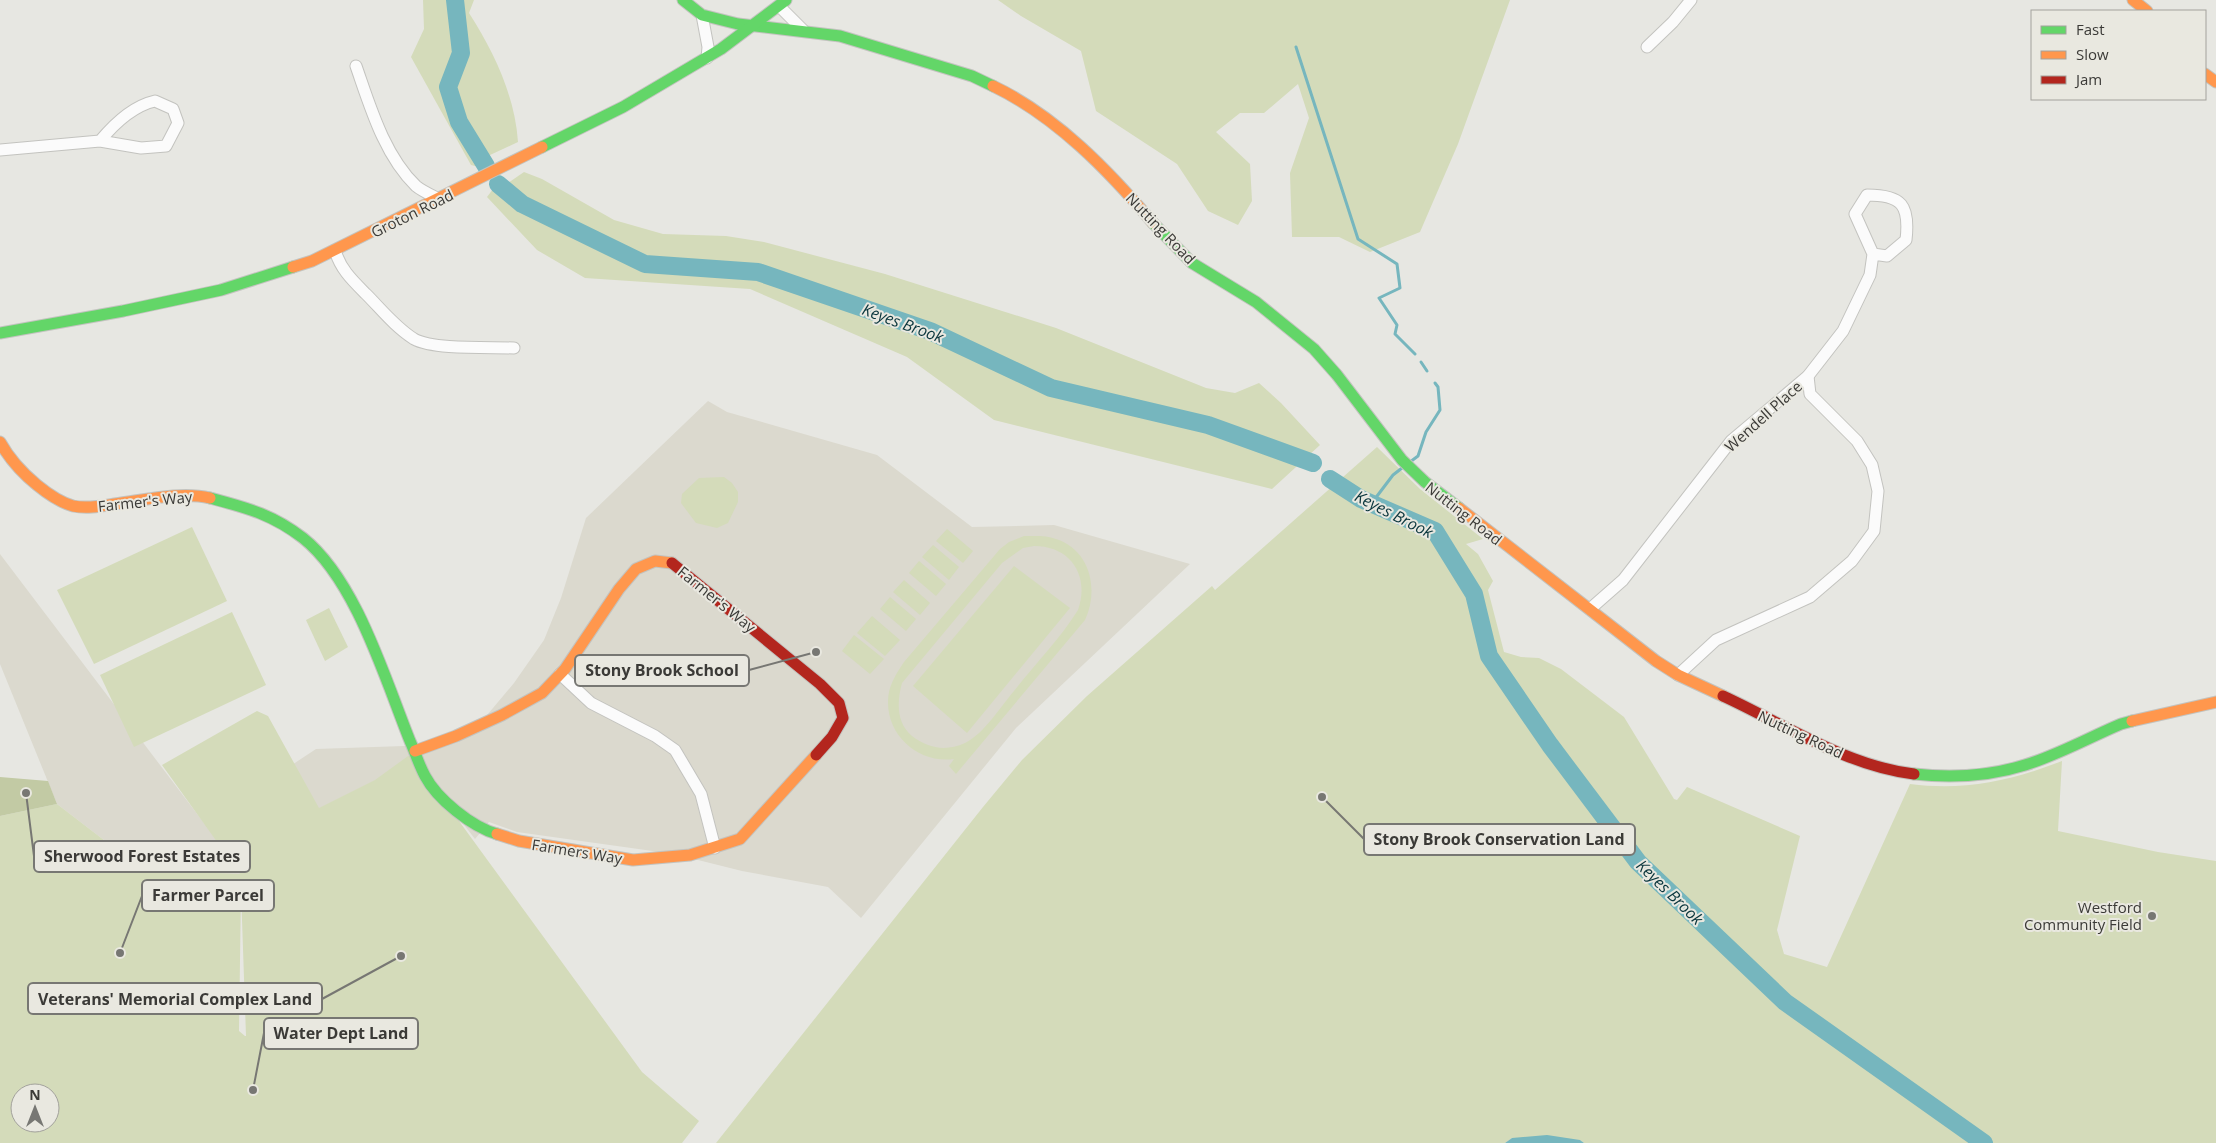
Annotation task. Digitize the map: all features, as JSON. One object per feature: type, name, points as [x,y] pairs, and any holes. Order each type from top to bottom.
[{"type":"street","points":[[683,0],[702,15],[708,47],[707,58]]},
{"type":"street","points":[[1647,47],[1673,22],[1691,0]]},
{"type":"street","points":[[2133,0],[2146,10]]},
{"type":"street","points":[[783,3],[803,30]]},
{"type":"street","name":"Groton Road","points":[[0,333],[123,311],[221,290],[288,270],[335,250],[623,107],[707,58],[783,3]]},
{"type":"street","name":"Nutting Road","points":[[702,15],[752,26],[803,30],[840,36],[972,76],[1008,93],[1048,119],[1127,192],[1192,263],[1256,302],[1314,349],[1337,375],[1402,460],[1425,482],[1590,609],[1637,648],[1678,675],[1734,701],[1762,717],[1859,760],[1909,773],[1943,777],[1992,772],[2025,765],[2121,724],[2216,702]]},
{"type":"street","points":[[356,66],[382,134],[401,169],[417,187],[438,199]]},
{"type":"street","points":[[0,150],[100,141],[141,148],[166,146],[178,123],[173,109],[155,101],[130,114],[112,127],[100,141]]},
{"type":"street","points":[[1867,195],[1887,195],[1899,203],[1908,218],[1906,240],[1887,256],[1873,254],[1855,214],[1867,195]]},
{"type":"street","points":[[335,250],[337,258],[350,279],[396,326],[415,339],[434,344],[514,348]]},
{"type":"street","name":"Wendell Place","points":[[1590,609],[1623,580],[1731,440],[1808,376],[1843,331],[1870,276],[1873,254]]},
{"type":"street","points":[[1678,675],[1716,640],[1810,597],[1852,561],[1874,531],[1878,491],[1872,465],[1856,440],[1810,394],[1808,376]]},
{"type":"street","name":"Farmer's Way","points":[[0,442],[9,459],[24,475],[53,498],[74,506],[103,506],[156,498],[201,496],[257,510],[273,518],[304,539],[331,568],[353,602],[415,751],[456,736],[502,715],[542,693],[560,674],[636,569],[655,561],[672,564],[711,592],[820,684],[839,703]]},
{"type":"street","points":[[560,674],[590,702],[655,736],[675,750],[701,794],[715,848]]},
{"type":"street","name":"Farmers Way","points":[[415,751],[425,777],[450,806],[472,822],[508,838],[634,860],[690,855],[732,844],[740,839],[832,737],[843,718],[839,703]]},
{"type":"shaded area","points":[[708,401],[727,412],[877,455],[972,527],[1054,525],[1190,564],[1016,728],[861,918],[828,887],[742,871],[674,854],[517,832],[489,822],[475,839],[424,773],[241,875],[143,870],[57,804],[0,664],[0,554],[204,823],[316,749],[433,745],[477,727],[514,683],[544,640],[561,598],[586,518]]},
{"type":"green space","points":[[423,0],[474,0],[469,13],[495,59],[508,91],[513,108],[518,142],[490,155],[490,165],[483,168],[471,165],[411,57],[424,29]]},
{"type":"green space","points":[[998,0],[1510,0],[1458,144],[1420,232],[1370,252],[1339,237],[1292,237],[1290,173],[1309,118],[1298,84],[1264,113],[1240,113],[1216,132],[1250,164],[1252,201],[1238,225],[1208,211],[1177,164],[1096,111],[1081,51],[1021,16]]},
{"type":"green space","name":"Keyes Brook","points":[[524,172],[542,179],[614,220],[663,234],[726,236],[764,242],[885,274],[1056,328],[1206,388],[1235,393],[1259,383],[1281,403],[1320,445],[1272,489],[994,420],[907,357],[750,289],[585,278],[537,250],[487,197],[496,185],[505,185]]},
{"type":"green space","points":[[1377,447],[1420,489],[1483,539],[1466,544],[1478,554],[1493,581],[1488,590],[1504,652],[1521,657],[1539,658],[1561,669],[1624,717],[1674,799],[1677,800],[1687,787],[1800,836],[1777,930],[1784,954],[1827,967],[1910,784],[1949,786],[1987,783],[2024,774],[2062,761],[2058,831],[2158,852],[2216,861],[2216,1143],[1584,1143],[1580,1140],[1512,1138],[1505,1143],[716,1143],[1022,760],[1087,696],[1212,586],[1215,590]]},
{"type":"green space","points":[[724,477],[732,483],[738,492],[738,502],[728,523],[717,528],[696,523],[681,503],[682,494],[699,478]]},
{"type":"green space","points":[[192,527],[227,601],[94,664],[57,590]]},
{"type":"green space","points":[[947,529],[973,551],[963,563],[936,541]]},
{"type":"green space","points":[[1024,536],[1040,536],[1056,539],[1068,544],[1077,552],[1089,573],[1091,597],[1089,609],[1085,620],[956,774],[949,766],[954,759],[929,757],[908,745],[899,736],[889,714],[889,690],[904,662],[1000,549],[1009,542]],"holes":[[[1034,546],[1047,547],[1067,557],[1079,575],[1081,597],[1078,610],[1071,621],[992,719],[972,739],[958,746],[944,748],[931,746],[912,736],[900,718],[899,697],[902,683],[1002,563],[1023,548]]]},
{"type":"green space","points":[[933,545],[959,567],[949,580],[922,557]]},
{"type":"green space","points":[[919,561],[946,584],[936,596],[909,573]]},
{"type":"green space","points":[[1014,566],[1070,608],[967,733],[913,686]]},
{"type":"green space","points":[[904,580],[930,603],[920,615],[893,592]]},
{"type":"green space","points":[[890,597],[916,619],[906,631],[880,609]]},
{"type":"green space","points":[[329,608],[348,647],[325,661],[306,620]]},
{"type":"green space","points":[[232,612],[266,685],[134,747],[100,675]]},
{"type":"green space","points":[[872,616],[900,640],[885,656],[857,633]]},
{"type":"green space","points":[[854,635],[884,659],[870,674],[842,651]]},
{"type":"green space","points":[[257,711],[268,716],[319,808],[375,780],[415,751],[424,773],[642,1072],[699,1121],[682,1143],[0,1143],[0,816],[57,804],[143,870],[240,874],[162,765]],"holes":[[[241,891],[246,1036],[239,1031]]]},
{"type":"green space","points":[[0,777],[48,781],[57,804],[0,816]]},
{"type":"water","points":[[1547,1135],[1580,1140],[1584,1143],[1505,1143],[1512,1138]]},
{"type":"waterway","name":"Keyes Brook","points":[[455,0],[461,53],[448,87],[459,122],[486,166]]},
{"type":"waterway","points":[[1296,47],[1358,239],[1397,264],[1400,288],[1379,298],[1397,325],[1395,334],[1415,354]]},
{"type":"waterway","name":"Keyes Brook","points":[[498,184],[522,204],[645,264],[758,272],[930,331],[1051,388],[1208,425],[1313,463]]},
{"type":"waterway","points":[[1421,362],[1427,371]]},
{"type":"waterway","points":[[1410,462],[1418,456],[1426,432],[1440,410],[1438,387],[1435,383]]},
{"type":"waterway","points":[[1371,504],[1393,475],[1402,468]]},
{"type":"waterway","name":"Keyes Brook","points":[[1330,479],[1361,499],[1435,531],[1474,594],[1489,656],[1550,745],[1638,862],[1785,1002],[1984,1143]]},
{"type":"traffic: fast","points":[[683,0],[702,15],[738,24],[840,36],[972,76],[993,86]]},
{"type":"traffic: fast","points":[[542,147],[623,107],[721,49],[786,0]]},
{"type":"traffic: fast","points":[[1153,223],[1192,263],[1256,302],[1314,349],[1337,375],[1402,460],[1425,482],[1459,508]]},
{"type":"traffic: fast","points":[[0,333],[123,311],[221,290],[293,267]]},
{"type":"traffic: fast","points":[[210,498],[270,517],[303,538],[322,556],[354,604],[425,776],[446,803],[466,819],[497,834]]},
{"type":"traffic: fast","points":[[1914,774],[1970,775],[2012,769],[2050,756],[2121,724],[2132,721]]},
{"type":"traffic: slow","points":[[2133,0],[2146,10]]},
{"type":"traffic: slow","points":[[2206,75],[2216,82]]},
{"type":"traffic: slow","points":[[993,86],[1016,98],[1038,113],[1080,146],[1153,223]]},
{"type":"traffic: slow","points":[[293,267],[312,261],[542,147]]},
{"type":"traffic: slow","points":[[0,442],[12,460],[31,480],[45,492],[73,506],[94,507],[151,498],[187,495],[210,498]]},
{"type":"traffic: slow","points":[[1459,508],[1656,661],[1678,675],[1723,696]]},
{"type":"traffic: slow","points":[[415,751],[456,736],[502,715],[542,693],[565,669],[619,589],[636,569],[655,561],[672,563]]},
{"type":"traffic: slow","points":[[2132,721],[2216,702]]},
{"type":"traffic: slow","points":[[497,834],[519,841],[633,860],[690,855],[740,839],[816,755]]},
{"type":"traffic: jam","points":[[672,563],[820,684],[839,703],[843,718],[832,737],[816,755]]},
{"type":"traffic: jam","points":[[1723,696],[1840,753],[1889,770],[1914,774]]},
{"type":"place","name":"Stony Brook School","points":[[816,652]]},
{"type":"place","name":"Sherwood Forest Estates","points":[[26,793]]},
{"type":"place","name":"Stony Brook Conservation Land","points":[[1322,797]]},
{"type":"place","name":"Westford Community Field","points":[[2152,916]]},
{"type":"place","name":"Farmer Parcel","points":[[120,953]]},
{"type":"place","name":"Veterans' Memorial Complex Land","points":[[401,956]]},
{"type":"place","name":"Water Dept Land","points":[[253,1090]]}]
